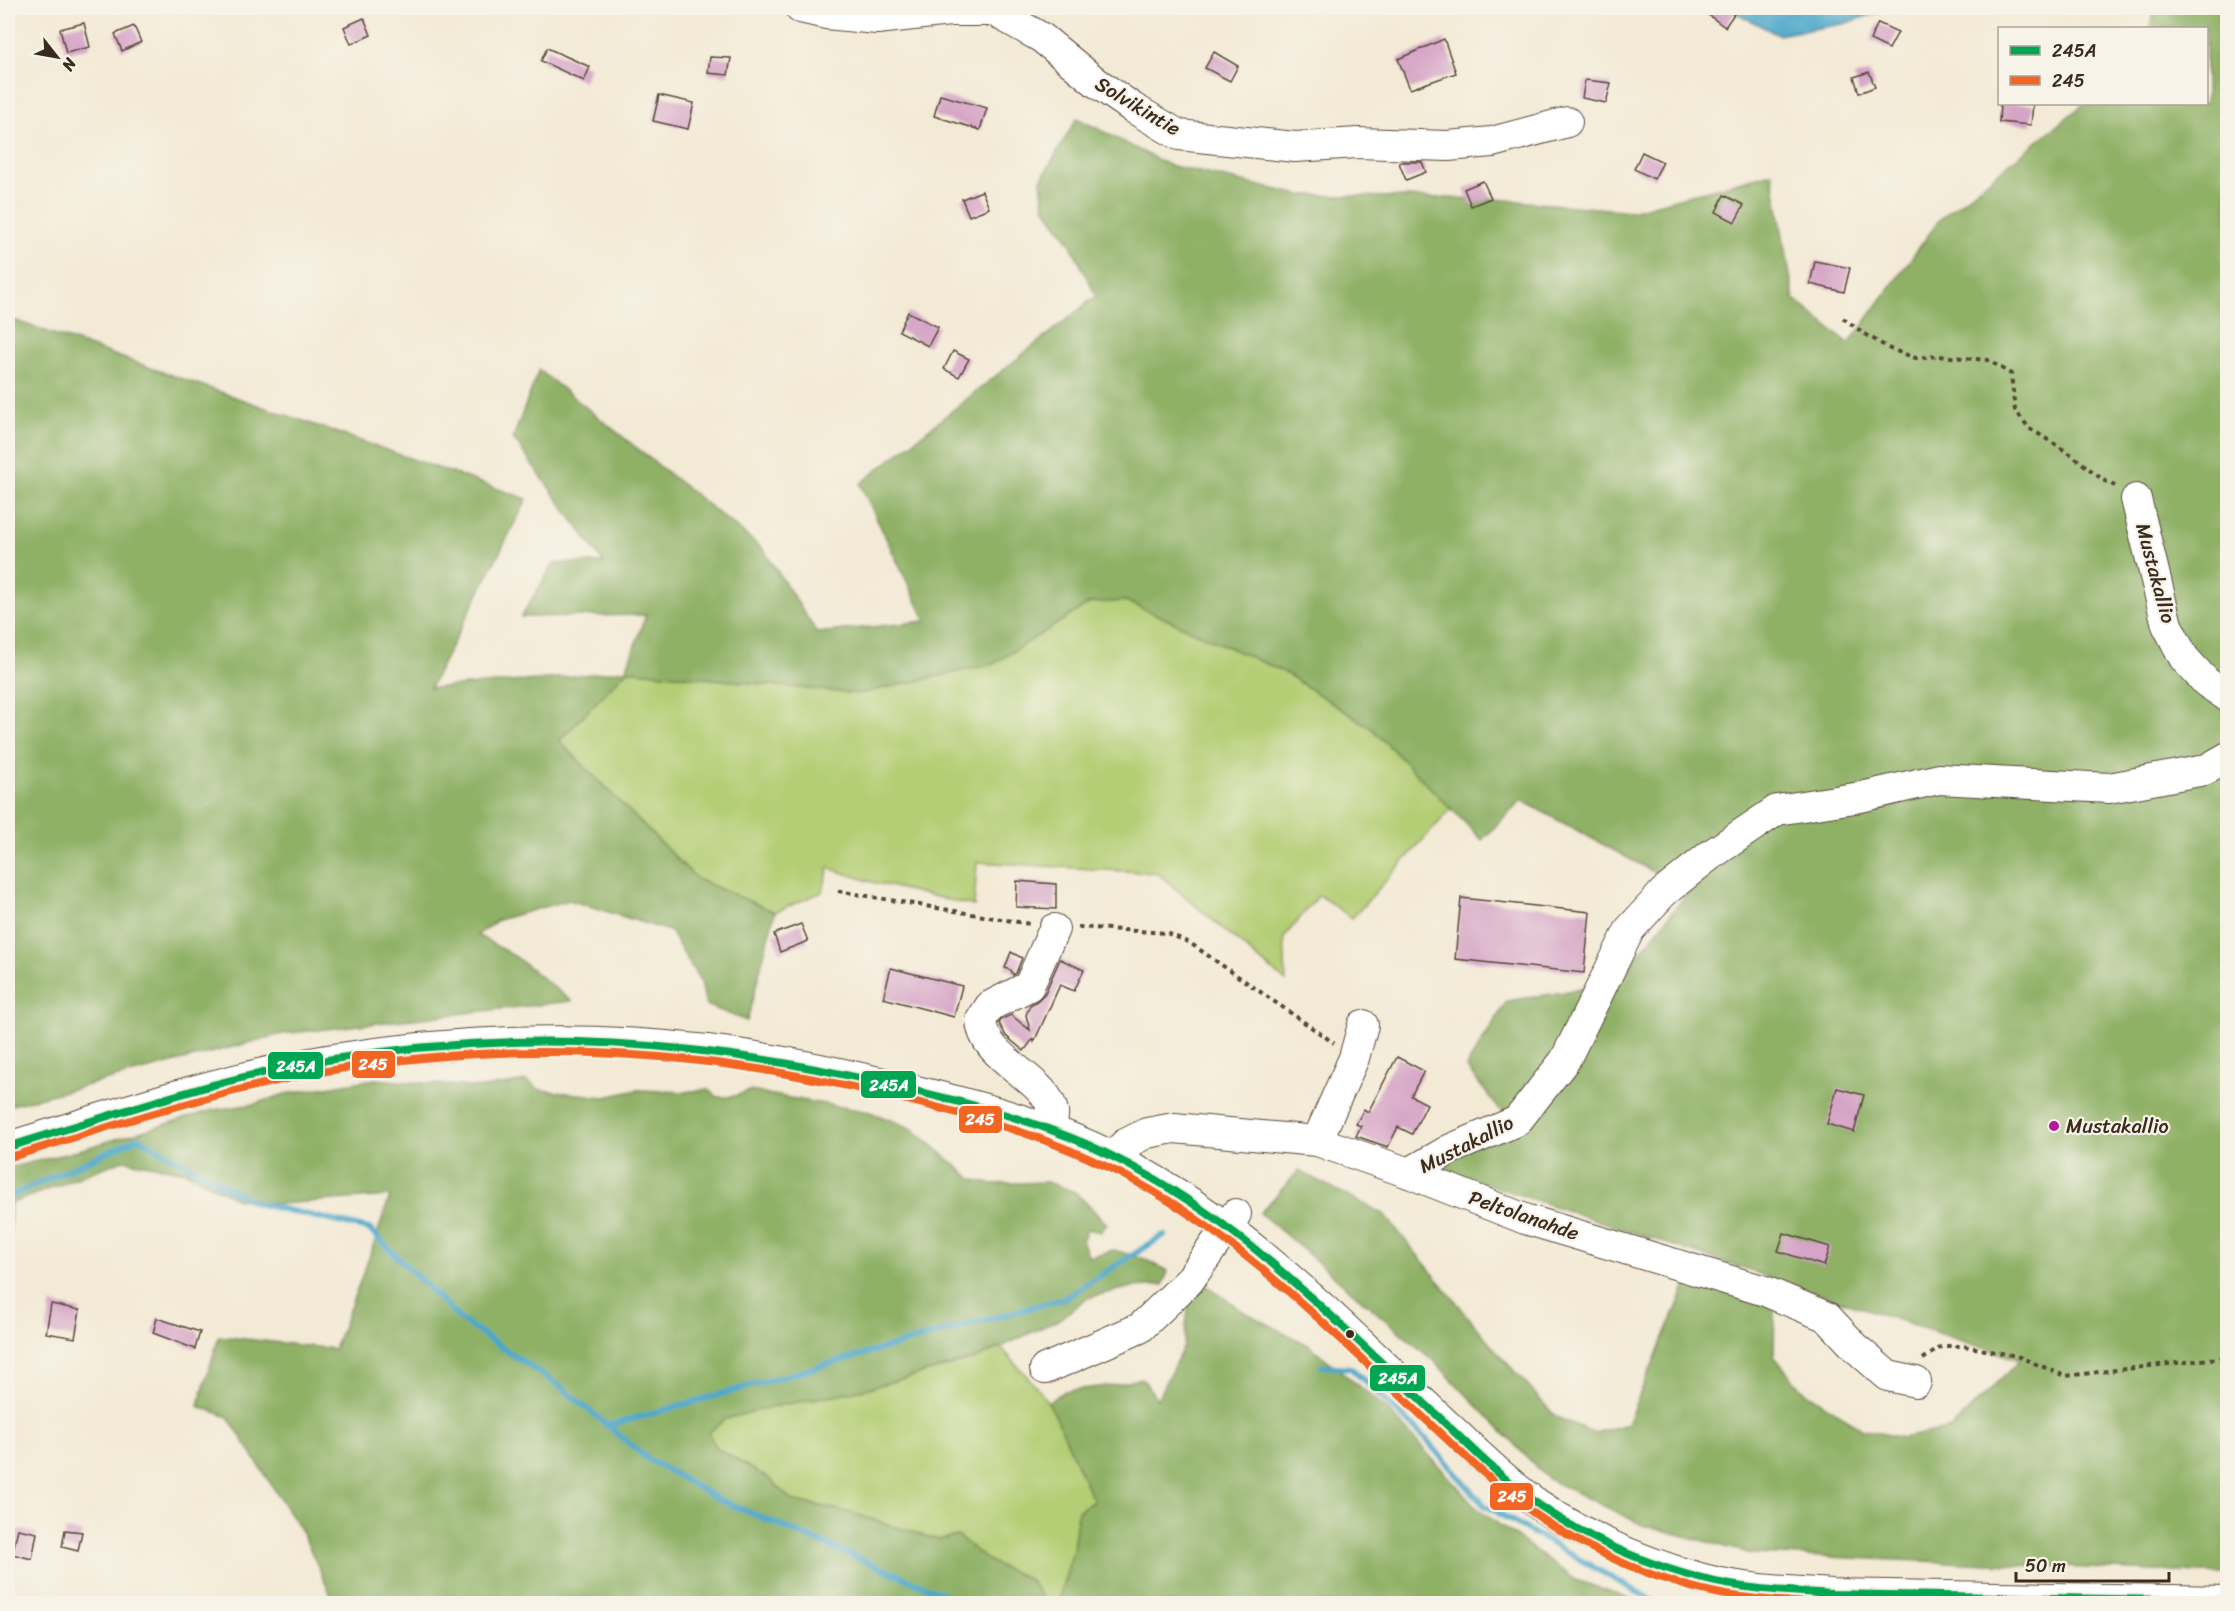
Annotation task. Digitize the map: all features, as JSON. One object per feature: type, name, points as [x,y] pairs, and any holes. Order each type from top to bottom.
[{"type":"street","name":"Solvikintie","points":[[800,8],[826,14],[877,19],[950,10],[994,11],[1042,38],[1106,89],[1179,135],[1295,147],[1358,143],[1449,146],[1492,142],[1567,122]]},
{"type":"street","name":"Mustakallio","points":[[2136,499],[2168,625],[2184,658],[2206,682],[2228,697]]},
{"type":"street","name":"Mustakallio","points":[[1410,1173],[1451,1149],[1517,1121],[1565,1060],[1630,929],[1673,885],[1709,856],[1777,810],[1861,797],[1939,779],[2109,788],[2205,770],[2228,757]]},
{"type":"street","points":[[1050,1130],[1054,1114],[1051,1104],[1038,1089],[1002,1058],[985,1035],[981,1020],[990,1006],[1029,986],[1054,929]]},
{"type":"street","points":[[1317,1140],[1354,1058],[1363,1025]]},
{"type":"street","points":[[8,1147],[185,1093],[268,1072],[370,1054],[462,1044],[553,1041],[704,1050],[771,1059],[923,1092],[983,1108],[1050,1130],[1112,1156],[1177,1194],[1231,1221],[1272,1263],[1494,1469],[1535,1502],[1556,1515],[1598,1539],[1644,1560],[1708,1580],[1834,1599],[2228,1601]]},
{"type":"street","name":"Peltolanahde","points":[[1112,1156],[1125,1144],[1147,1133],[1174,1128],[1317,1140],[1410,1173],[1525,1219],[1765,1291],[1827,1317],[1857,1349],[1888,1376],[1916,1382]]},
{"type":"street","points":[[1045,1369],[1140,1328],[1189,1281],[1231,1221]]},
{"type":"path","points":[[1843,318],[1890,349],[1916,358],[1938,356],[1988,360],[2004,369],[2011,374],[2015,410],[2029,428],[2072,455],[2103,480],[2136,499]]},
{"type":"path","points":[[838,891],[1054,929],[1072,926],[1167,933],[1190,942],[1354,1058]]},
{"type":"path","points":[[1916,1382],[1924,1357],[1943,1346],[1964,1346],[2017,1356],[2065,1376],[2228,1357]]},
{"type":"green space","points":[[2154,8],[2227,8],[2227,1574],[1753,1554],[1643,1525],[1548,1479],[1436,1363],[1260,1213],[1299,1171],[1384,1214],[1498,1353],[1556,1417],[1595,1433],[1627,1424],[1688,1281],[1775,1303],[1774,1356],[1801,1389],[1862,1429],[1903,1438],[1951,1428],[2020,1360],[1414,1160],[1504,1115],[1466,1067],[1507,1001],[1564,992],[1620,978],[1689,891],[1521,800],[1482,840],[1371,728],[1284,672],[1126,601],[1090,603],[993,664],[858,694],[627,670],[559,741],[697,879],[775,912],[747,1021],[706,1005],[701,982],[670,931],[569,900],[498,920],[477,935],[516,957],[571,1001],[282,1034],[8,1106],[8,318],[527,499],[430,688],[549,679],[626,670],[646,615],[521,617],[554,563],[604,563],[513,438],[539,370],[763,549],[817,633],[926,621],[860,484],[1096,296],[1070,243],[1044,206],[1041,180],[1077,118],[1168,165],[1300,195],[1493,199],[1631,211],[1772,173],[1794,299],[1849,344],[1940,219],[2083,105],[2208,105],[2208,27],[2150,27]]},
{"type":"green space","points":[[1126,601],[1284,672],[1371,728],[1451,809],[1352,918],[1319,895],[1284,937],[1286,982],[1157,873],[977,862],[974,906],[872,882],[829,868],[822,892],[775,912],[697,879],[559,741],[627,670],[858,694],[993,664],[1090,603]]},
{"type":"green space","points":[[375,1079],[482,1088],[527,1081],[540,1090],[605,1097],[638,1090],[685,1092],[708,1089],[717,1097],[731,1097],[750,1091],[870,1112],[911,1128],[972,1179],[991,1184],[1047,1182],[1075,1192],[1107,1224],[1101,1232],[1087,1229],[1082,1241],[1089,1257],[1114,1250],[1145,1259],[1168,1271],[1163,1285],[1132,1287],[1087,1298],[1058,1320],[975,1359],[865,1389],[771,1407],[725,1419],[709,1433],[715,1447],[771,1480],[791,1500],[848,1512],[938,1540],[958,1536],[987,1559],[1028,1579],[1039,1592],[1044,1603],[335,1603],[303,1534],[228,1417],[198,1406],[219,1336],[334,1349],[390,1196],[279,1204],[237,1199],[186,1172],[123,1160],[8,1205],[8,1168],[69,1153],[213,1110],[255,1104],[285,1094]]},
{"type":"green space","points":[[1206,1285],[1243,1311],[1310,1346],[1387,1409],[1478,1509],[1576,1580],[1643,1603],[1056,1603],[1073,1551],[1078,1511],[1094,1501],[1048,1402],[1065,1391],[1117,1385],[1142,1378],[1157,1399],[1184,1346],[1189,1300]]},
{"type":"green space","points":[[1001,1347],[1035,1386],[1057,1417],[1094,1501],[1078,1511],[1073,1551],[1056,1603],[1044,1603],[1039,1592],[1028,1579],[987,1559],[958,1536],[938,1540],[848,1512],[791,1500],[771,1480],[715,1447],[708,1433],[725,1419],[771,1407],[865,1389],[975,1359]]},
{"type":"water","points":[[1727,8],[1892,8],[1843,24],[1778,35]]},
{"type":"building","points":[[1699,8],[1725,8],[1734,14],[1725,27]]},
{"type":"building","points":[[364,18],[371,35],[351,44],[344,27]]},
{"type":"building","points":[[84,23],[90,47],[66,53],[60,29]]},
{"type":"building","points":[[1878,23],[1898,32],[1889,49],[1870,40]]},
{"type":"building","points":[[134,26],[141,42],[122,51],[115,34]]},
{"type":"building","points":[[1444,39],[1456,73],[1410,89],[1398,59]]},
{"type":"building","points":[[547,48],[590,67],[584,81],[541,61]]},
{"type":"building","points":[[1214,52],[1238,66],[1230,81],[1205,68]]},
{"type":"building","points":[[710,57],[731,58],[728,75],[708,73]]},
{"type":"building","points":[[1869,72],[1875,87],[1859,93],[1854,77]]},
{"type":"building","points":[[1585,80],[1611,83],[1606,103],[1582,98]]},
{"type":"building","points":[[659,95],[694,103],[688,129],[653,121]]},
{"type":"building","points":[[940,95],[987,108],[980,130],[934,116]]},
{"type":"building","points":[[2000,105],[2033,105],[2031,125],[1999,122]]},
{"type":"building","points":[[1642,152],[1663,162],[1654,179],[1634,169]]},
{"type":"building","points":[[1422,162],[1426,172],[1406,180],[1399,163]]},
{"type":"building","points":[[1483,181],[1491,198],[1471,206],[1464,189]]},
{"type":"building","points":[[982,191],[989,208],[969,216],[962,199]]},
{"type":"building","points":[[1724,195],[1744,205],[1735,222],[1716,212]]},
{"type":"building","points":[[1815,261],[1850,268],[1844,292],[1810,284]]},
{"type":"building","points":[[908,312],[938,327],[928,346],[899,331]]},
{"type":"building","points":[[953,351],[969,359],[959,377],[944,369]]},
{"type":"building","points":[[1017,881],[1056,884],[1056,909],[1016,907]]},
{"type":"building","points":[[1461,898],[1590,912],[1584,973],[1455,959]]},
{"type":"building","points":[[801,924],[808,941],[780,952],[774,934]]},
{"type":"building","points":[[1011,952],[1022,958],[1013,975],[1011,970],[1005,968]]},
{"type":"building","points":[[1060,959],[1084,970],[1074,991],[1060,985],[1034,1042],[1033,1039],[1024,1051],[1006,1036],[999,1023],[1011,1015],[1030,1030],[1026,1015],[1030,1005],[1045,993]]},
{"type":"building","points":[[891,968],[962,986],[954,1017],[883,998]]},
{"type":"building","points":[[1397,1057],[1424,1071],[1411,1096],[1427,1104],[1412,1134],[1398,1127],[1388,1147],[1356,1136],[1361,1126],[1356,1124],[1364,1109],[1368,1112]]},
{"type":"building","points":[[1837,1088],[1864,1095],[1854,1132],[1827,1124]]},
{"type":"building","points":[[1784,1233],[1830,1247],[1824,1266],[1778,1251]]},
{"type":"building","points":[[51,1304],[80,1310],[75,1338],[46,1333]]},
{"type":"building","points":[[157,1318],[200,1332],[195,1349],[153,1333]]},
{"type":"building","points":[[18,1529],[37,1533],[32,1559],[12,1554]]},
{"type":"building","points":[[65,1530],[82,1532],[78,1551],[62,1547]]},
{"type":"waterway","points":[[8,1233],[9,1197],[138,1138],[256,1203],[369,1229],[461,1320],[561,1387],[648,1459],[720,1500],[967,1604]]},
{"type":"waterway","points":[[607,1426],[1065,1298],[1164,1235]]},
{"type":"waterway","points":[[1322,1366],[1351,1368],[1421,1434],[1484,1505],[1658,1604]]},
{"type":"transit line","name":"245A","points":[[8,1147],[166,1098],[246,1077],[327,1060],[399,1050],[471,1044],[612,1043],[753,1058],[823,1070],[991,1110],[1063,1134],[1153,1178],[1216,1220],[1280,1270],[1488,1464],[1526,1495],[1577,1529],[1660,1566],[1719,1583],[1783,1591],[1832,1594],[2228,1601]]},
{"type":"transit line","name":"245","points":[[11,1157],[168,1109],[247,1088],[327,1071],[468,1054],[538,1052],[678,1059],[818,1080],[924,1104],[997,1124],[1067,1149],[1102,1164],[1169,1201],[1214,1232],[1298,1300],[1497,1485],[1572,1538],[1628,1565],[1686,1586],[1741,1597],[1817,1604]]},
{"type":"place","name":"Mustakallio","points":[[2054,1126]]}]
